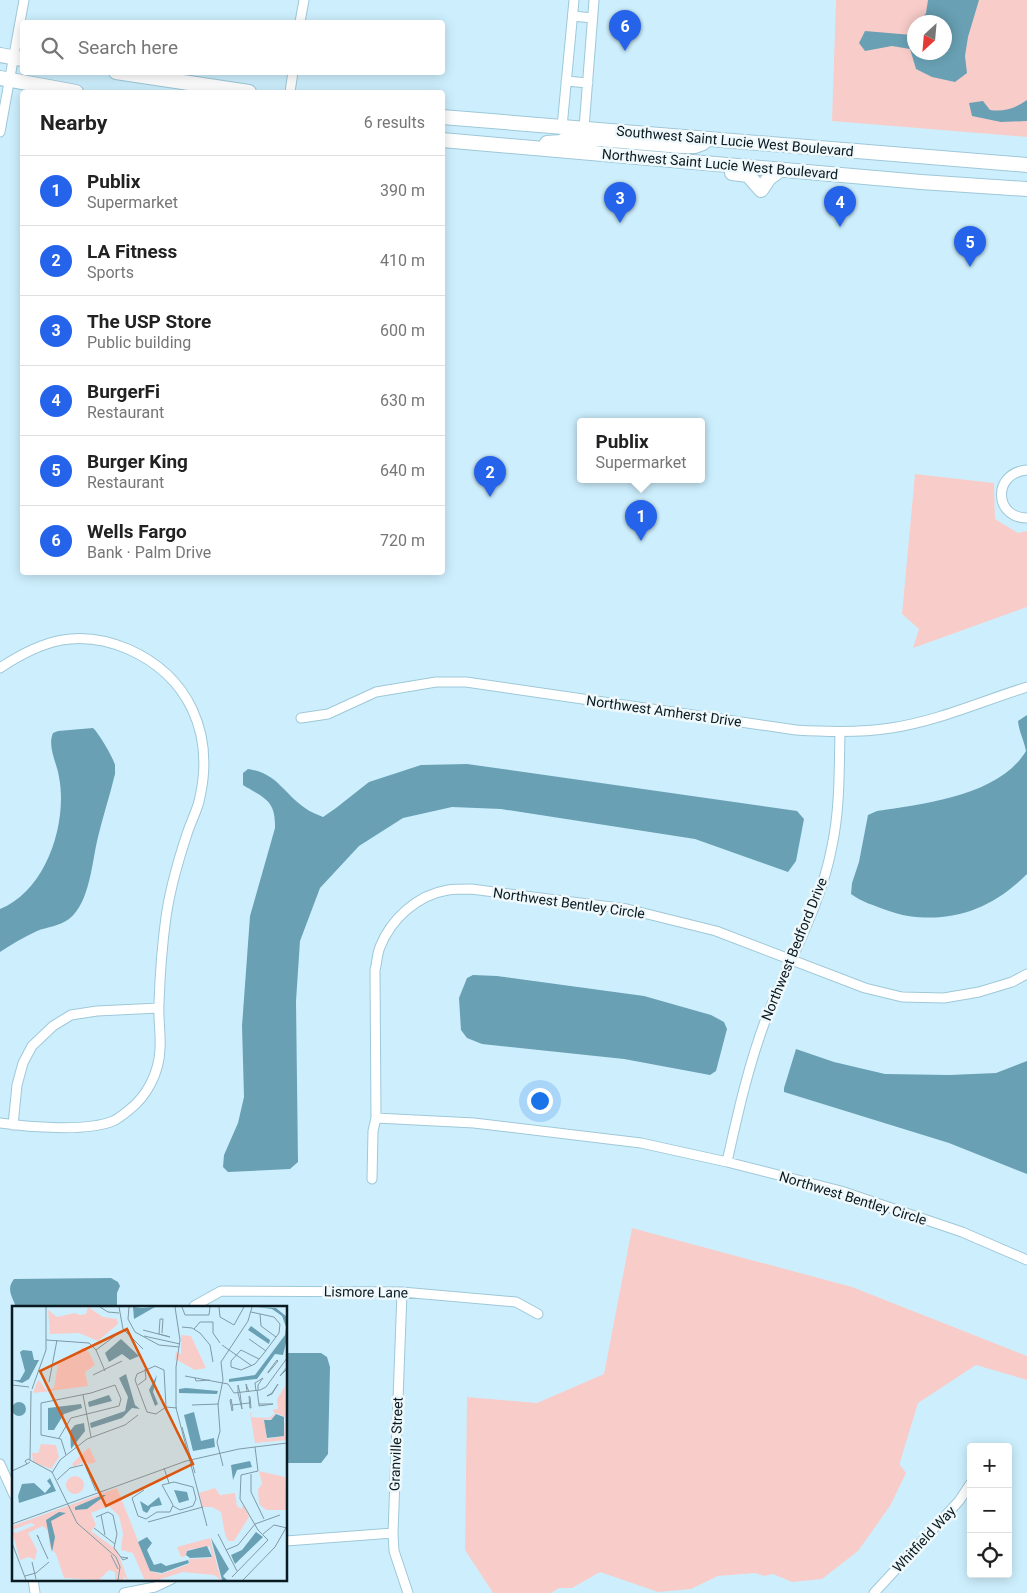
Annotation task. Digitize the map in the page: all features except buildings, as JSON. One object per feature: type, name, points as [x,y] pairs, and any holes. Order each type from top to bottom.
[{"type":"main road","points":[[136,75],[236,90]]},
{"type":"main road","points":[[5,79],[65,90]]},
{"type":"main road","name":"Southwest Saint Lucie West Boulevard","points":[[445,117],[1027,165]]},
{"type":"main road","points":[[498,145],[562,142],[584,128]]},
{"type":"main road","points":[[569,151],[599,139],[695,146],[716,139]]},
{"type":"main road","name":"Northwest Saint Lucie West Boulevard","points":[[445,140],[780,170],[1027,189]]},
{"type":"main road","points":[[654,159],[674,167],[748,175],[761,190],[769,178],[780,170]]},
{"type":"street","points":[[0,132],[5,79],[12,57],[24,0]]},
{"type":"street","points":[[300,20],[304,0]]},
{"type":"street","points":[[562,127],[574,0]]},
{"type":"street","points":[[584,128],[594,0]]},
{"type":"street","points":[[573,16],[592,18]]},
{"type":"street","points":[[290,90],[293,75]]},
{"type":"street","points":[[566,81],[588,83]]},
{"type":"street","points":[[1027,470],[1012,474],[1002,487],[1001,495],[1007,510],[1013,515],[1027,518]]},
{"type":"street","points":[[0,668],[28,650],[66,639],[92,638],[116,644],[142,655],[163,671],[181,689],[193,708],[202,735],[204,778],[200,800],[187,834],[168,905],[161,958],[158,1008],[160,1050],[157,1069],[148,1089],[130,1110],[113,1121],[82,1128],[0,1123]]},
{"type":"street","name":"Northwest Amherst Drive","points":[[301,718],[328,714],[384,690],[436,682],[466,682],[786,729],[840,733],[891,728],[924,721],[1027,687]]},
{"type":"street","name":"Northwest Bedford Drive","points":[[727,1162],[752,1057],[822,886],[832,846],[838,803],[840,733]]},
{"type":"street","name":"Northwest Bentley Circle","points":[[372,1179],[373,1131],[376,1118],[375,970],[380,948],[391,926],[411,905],[430,895],[448,890],[471,889],[627,909],[716,931],[865,988],[902,997],[944,998],[979,992],[1012,982],[1027,974]]},
{"type":"street","points":[[13,1125],[17,1085],[23,1063],[32,1046],[53,1026],[71,1015],[97,1010],[158,1008]]},
{"type":"street","name":"Northwest Bentley Circle","points":[[376,1118],[484,1124],[641,1143],[727,1162],[841,1191],[962,1232],[1027,1260]]},
{"type":"street","name":"Lismore Lane","points":[[194,1306],[221,1291],[402,1292],[516,1302],[538,1314]]},
{"type":"street","name":"Granville Street","points":[[402,1292],[392,1533],[394,1551],[408,1593]]},
{"type":"street","points":[[0,1464],[12,1491]]},
{"type":"street","name":"Whitfield Way","points":[[874,1593],[959,1501],[968,1488]]},
{"type":"street","points":[[288,1541],[392,1533]]},
{"type":"street","points":[[33,1580],[35,1593]]},
{"type":"street","points":[[124,1593],[155,1587],[170,1580]]},
{"type":"shaded area","points":[[836,0],[1027,0],[1027,137],[832,121]]},
{"type":"shaded area","points":[[915,474],[994,483],[995,519],[1018,533],[1027,531],[1027,607],[913,648],[919,629],[902,614]]},
{"type":"shaded area","points":[[632,1228],[852,1287],[1027,1356],[1027,1380],[976,1365],[918,1403],[900,1462],[906,1473],[890,1506],[858,1551],[822,1579],[792,1582],[773,1574],[764,1576],[755,1573],[718,1576],[691,1589],[658,1592],[600,1572],[572,1588],[559,1588],[551,1593],[493,1593],[465,1550],[467,1397],[537,1403],[604,1374]]},
{"type":"water","points":[[928,0],[979,0],[968,37],[965,56],[967,73],[955,82],[932,77],[916,69],[913,60],[952,60],[952,15],[925,15]]},
{"type":"water","points":[[865,31],[907,35],[907,48],[892,46],[865,51],[859,43]]},
{"type":"water","points":[[1027,100],[1027,121],[1001,122],[972,116],[969,103],[983,101],[990,110],[1005,110]]},
{"type":"water","points":[[1027,715],[1027,874],[1014,886],[987,904],[973,910],[942,917],[925,918],[903,915],[868,903],[851,894],[868,815],[877,811],[938,801],[960,795],[998,778],[1014,766],[1026,751],[1018,721]]},
{"type":"water","points":[[93,728],[112,757],[115,765],[115,774],[82,903],[69,919],[58,925],[37,931],[0,952],[0,909],[16,900],[30,887],[50,854],[56,834],[61,795],[59,777],[51,744],[53,733]]},
{"type":"water","points":[[467,764],[797,811],[804,819],[796,861],[788,872],[695,839],[501,809],[452,807],[403,818],[359,846],[320,888],[300,941],[296,1001],[298,1162],[290,1169],[228,1172],[223,1167],[224,1155],[238,1123],[244,1097],[242,1026],[250,916],[275,828],[275,819],[271,806],[263,797],[243,785],[243,773],[248,769],[266,775],[279,784],[305,808],[323,817],[369,782],[421,765]]},
{"type":"water","points":[[473,975],[497,976],[644,996],[711,1015],[724,1022],[727,1029],[716,1071],[710,1075],[624,1059],[482,1044],[467,1038],[461,1030],[459,998],[467,978]]},
{"type":"water","points":[[796,1049],[834,1062],[885,1074],[950,1075],[996,1073],[1027,1061],[1027,1174],[949,1143],[784,1092]]},
{"type":"water","points":[[111,1278],[118,1282],[120,1286],[117,1293],[117,1306],[16,1306],[10,1289],[14,1279]]},
{"type":"water","points":[[288,1353],[321,1353],[327,1357],[330,1367],[328,1454],[321,1463],[288,1463]]},
{"type":"place","name":"Wells Fargo","points":[[625,51]]},
{"type":"place","name":"The USP Store","points":[[620,223]]},
{"type":"place","name":"BurgerFi","points":[[840,227]]},
{"type":"place","name":"Burger King","points":[[970,267]]},
{"type":"place","name":"LA Fitness","points":[[490,497]]},
{"type":"place","name":"Publix","points":[[641,541]]}]
